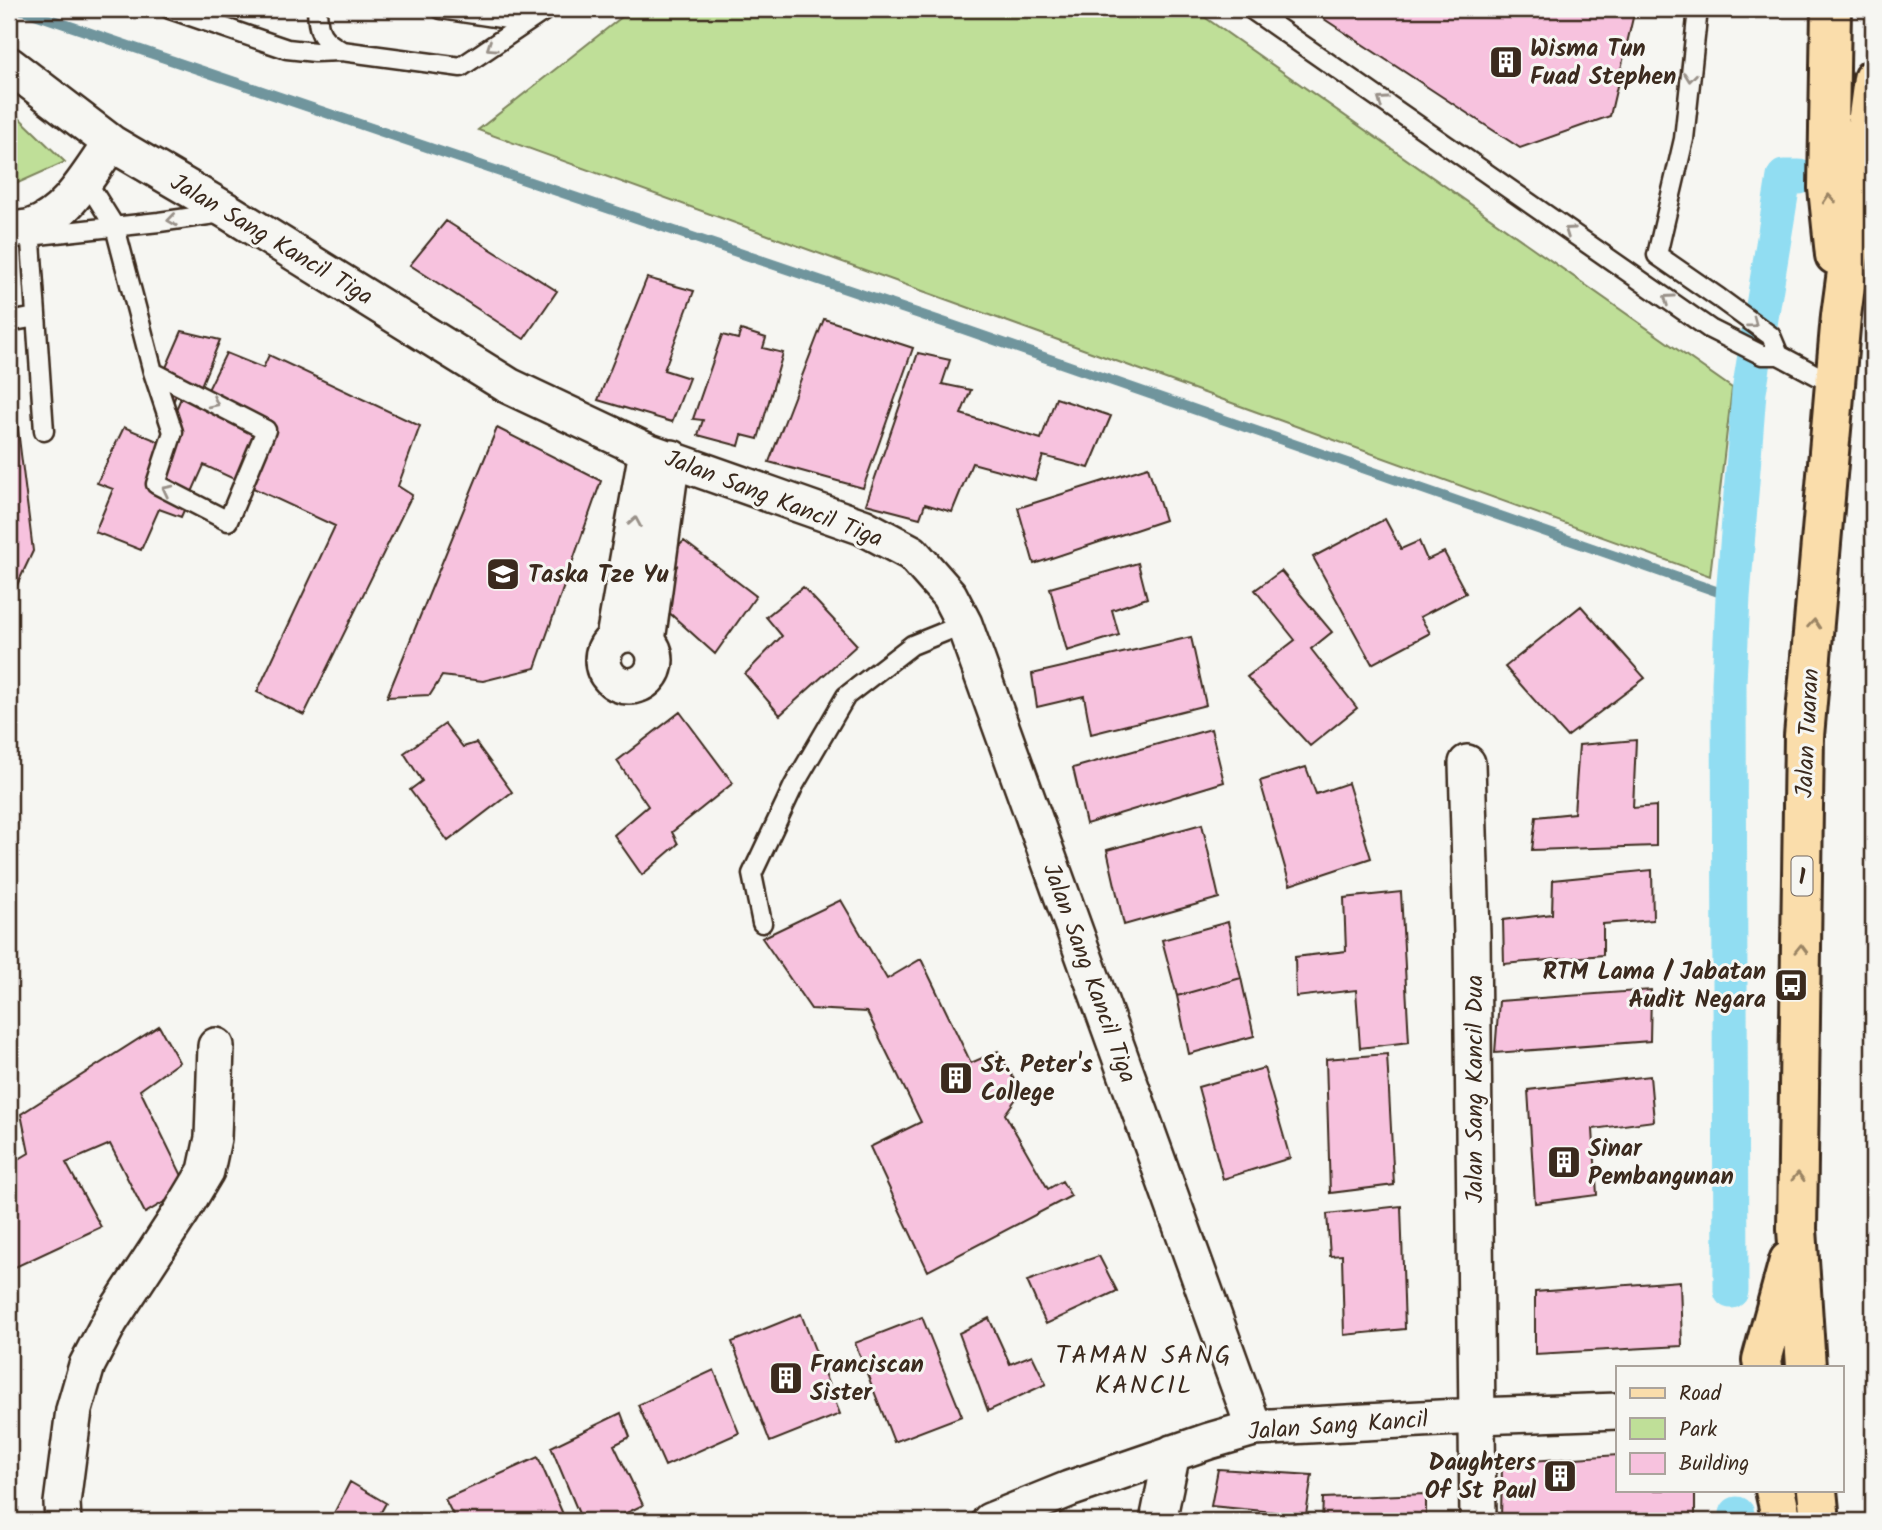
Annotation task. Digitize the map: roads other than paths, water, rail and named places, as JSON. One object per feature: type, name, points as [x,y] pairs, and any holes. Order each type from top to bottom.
[{"type":"main road","points":[[1831,9],[1828,188],[1841,316]]},
{"type":"main road","name":"Jalan Tuaran","points":[[1806,1366],[1797,1229],[1804,736],[1841,316],[1872,90]]},
{"type":"main road","points":[[1760,1365],[1797,1229]]},
{"type":"main road","points":[[1775,1492],[1782,1521]]},
{"type":"main road","points":[[1817,1492],[1820,1521]]},
{"type":"street","name":"Jalan Sang Kancil Tiga","points":[[9,65],[111,143],[229,212],[509,386],[659,455],[863,527],[912,553],[949,594],[964,624],[1254,1428]]},
{"type":"street","points":[[23,231],[47,220],[62,209],[111,143]]},
{"type":"street","points":[[631,639],[659,455]]},
{"type":"street","name":"Jalan Sang Kancil Dua","points":[[1466,763],[1472,935],[1478,1521]]},
{"type":"street","points":[[63,1521],[62,1503],[74,1410],[87,1365],[110,1321],[206,1171],[213,1138],[216,1046]]},
{"type":"street","name":"Jalan Sang Kancil","points":[[990,1521],[1069,1489],[1254,1428],[1616,1411]]},
{"type":"street","points":[[1157,1521],[1172,1453]]},
{"type":"lane","points":[[170,9],[287,49],[342,51],[461,67],[547,9]]},
{"type":"lane","points":[[317,9],[321,37],[342,51]]},
{"type":"lane","points":[[441,9],[527,22]]},
{"type":"lane","points":[[1251,9],[1710,328],[1762,355],[1779,355],[1835,385]]},
{"type":"lane","points":[[1657,255],[1684,139],[1698,9]]},
{"type":"lane","points":[[85,179],[115,227],[153,372],[173,432],[156,484],[228,521],[266,430],[153,372]]},
{"type":"lane","points":[[44,430],[36,317],[23,231],[115,227],[229,212]]},
{"type":"lane","points":[[1625,271],[1657,255]]},
{"type":"lane","points":[[1657,255],[1771,336],[1779,355]]},
{"type":"lane","points":[[9,322],[36,317]]},
{"type":"lane","points":[[762,923],[752,874],[794,785],[846,696],[912,645],[964,624]]},
{"type":"waterway","points":[[20,9],[946,323],[1733,597]]},
{"type":"waterway","points":[[1731,1291],[1729,683],[1733,597],[1749,392],[1784,177],[1799,177]]},
{"type":"waterway","points":[[1737,1514],[1738,1521]]},
{"type":"place","name":"Wisma Tun Fuad Stephen","points":[[1506,62]]},
{"type":"place","name":"Taska Tze Yu","points":[[503,574]]},
{"type":"place","name":"RTM Lama / Jabatan Audit Negara","points":[[1791,985]]},
{"type":"place","name":"St. Peter's College","points":[[956,1078]]},
{"type":"place","name":"Sinar Pembangunan","points":[[1564,1162]]},
{"type":"place","name":"Franciscan Sister","points":[[786,1378]]},
{"type":"place","name":"Daughters Of St Paul","points":[[1560,1476]]},
{"type":"district","name":"TAMAN SANG KANCIL","points":[[1144,1369]]}]
